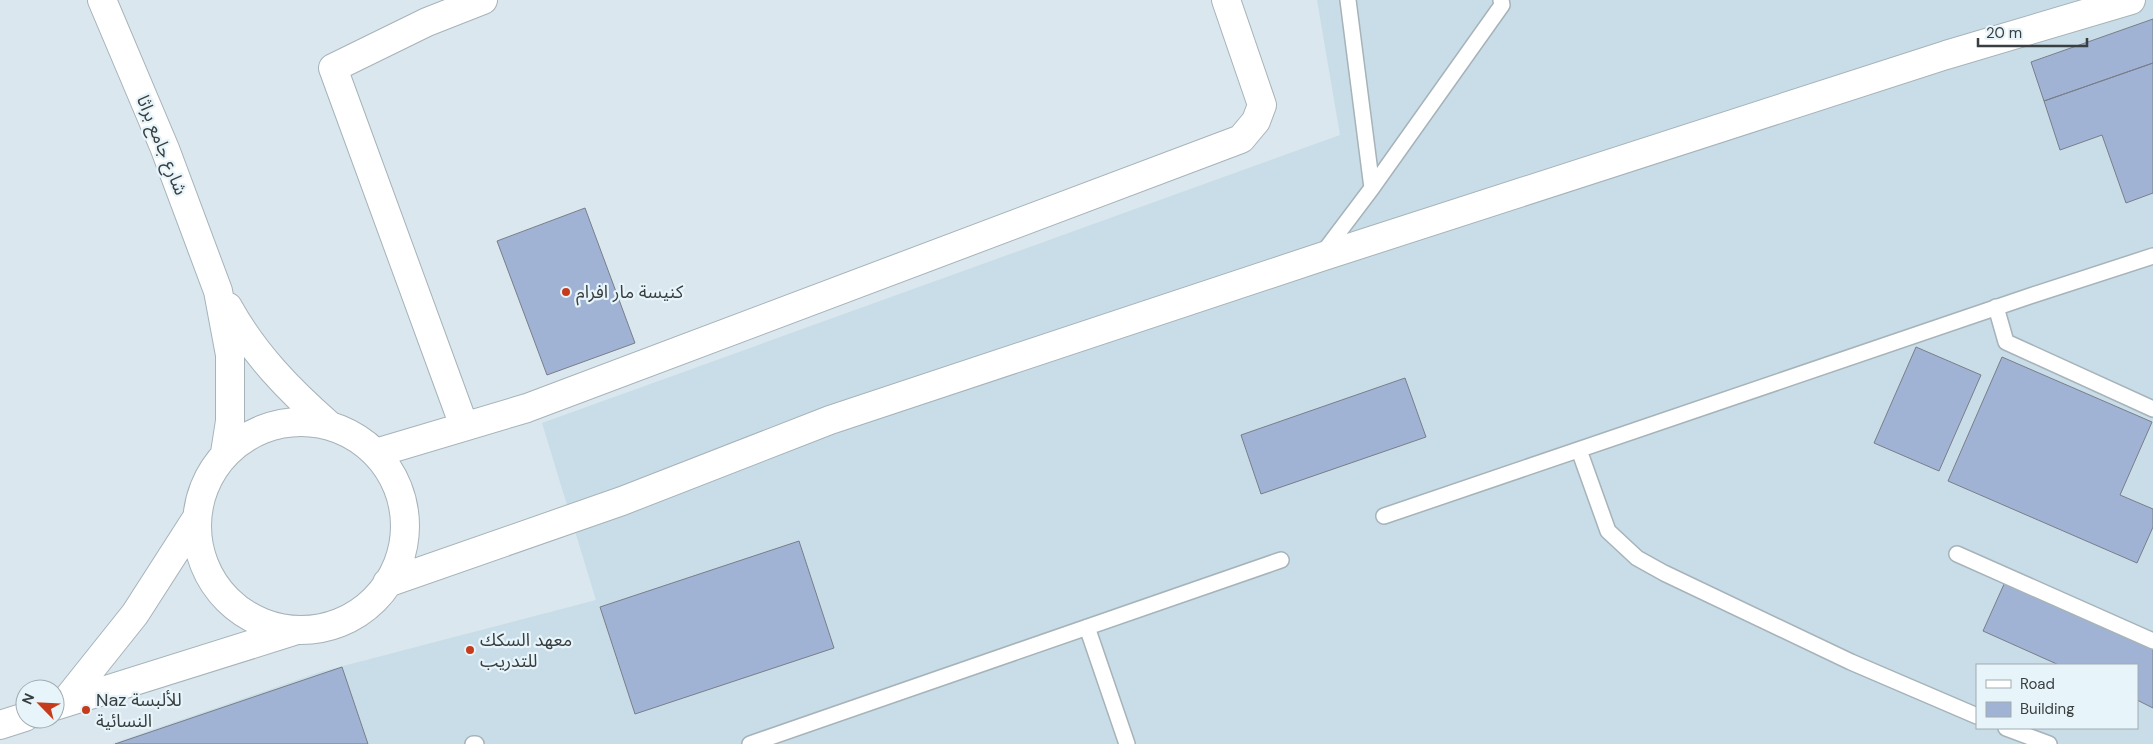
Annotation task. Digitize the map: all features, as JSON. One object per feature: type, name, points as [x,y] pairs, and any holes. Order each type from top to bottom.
[{"type":"street","name":"شارع جامع براثا","points":[[102,0],[164,148],[218,291],[226,323],[230,364],[230,421],[226,453]]},
{"type":"street","points":[[464,426],[333,68],[423,11],[483,0]]},
{"type":"street","points":[[376,453],[527,408],[1241,138],[1256,121],[1262,104],[1226,0]]},
{"type":"street","points":[[387,583],[622,501],[830,420],[1321,257],[1946,55],[2131,0]]},
{"type":"street","name":"شارع جامع براثا","points":[[218,291],[236,321],[272,370],[303,402],[329,425]]},
{"type":"street","points":[[311,421],[346,431],[362,440],[376,453],[390,471],[400,493],[405,516],[404,539],[398,562],[387,583],[376,598],[348,619],[313,630],[295,630],[272,626],[250,618],[231,603],[215,586],[197,543],[196,519],[204,488],[211,473],[226,453],[248,436],[274,424],[311,421]]},
{"type":"street","points":[[65,699],[135,614],[196,519]]},
{"type":"street","points":[[65,703],[295,630]]},
{"type":"street","points":[[0,726],[15,721]]},
{"type":"lane","points":[[1348,0],[1372,188]]},
{"type":"lane","points":[[1321,257],[1502,5],[1501,0]]},
{"type":"lane","points":[[1384,516],[2153,256]]},
{"type":"lane","points":[[1996,308],[2006,342],[2153,409]]},
{"type":"lane","points":[[1579,450],[1608,531],[1637,558],[1664,573],[1851,662],[1976,716]]},
{"type":"lane","points":[[1957,554],[2153,641]]},
{"type":"lane","points":[[750,744],[1281,560]]},
{"type":"lane","points":[[1087,627],[1127,744]]},
{"type":"lane","points":[[2009,729],[2049,744]]},
{"type":"shaded area","points":[[1317,0],[2153,0],[2153,744],[111,744],[320,672],[596,600],[542,423],[1340,135]]},
{"type":"building","points":[[2153,19],[2153,63],[2044,101],[2031,62]]},
{"type":"building","points":[[2153,63],[2153,193],[2126,203],[2102,135],[2060,150],[2044,101]]},
{"type":"building","name":"كنيسة مار افرام","points":[[585,208],[635,343],[547,375],[497,241]]},
{"type":"building","points":[[1916,347],[1981,375],[1939,471],[1874,443]]},
{"type":"building","points":[[2002,357],[2152,422],[2120,495],[2153,509],[2153,527],[2137,563],[1948,481]]},
{"type":"building","points":[[1405,378],[1426,437],[1261,494],[1241,435]]},
{"type":"building","points":[[799,541],[834,648],[635,714],[600,607]]},
{"type":"building","points":[[2005,582],[2153,649],[2153,708],[2138,700],[2138,664],[2057,664],[1983,631]]},
{"type":"building","points":[[342,667],[368,744],[115,744]]},
{"type":"place","name":"كنيسة مار افرام","points":[[566,292]]},
{"type":"place","name":"معهد السكك للتدريب","points":[[470,650]]},
{"type":"place","name":"Naz للألبسة النسائية","points":[[86,710]]}]
